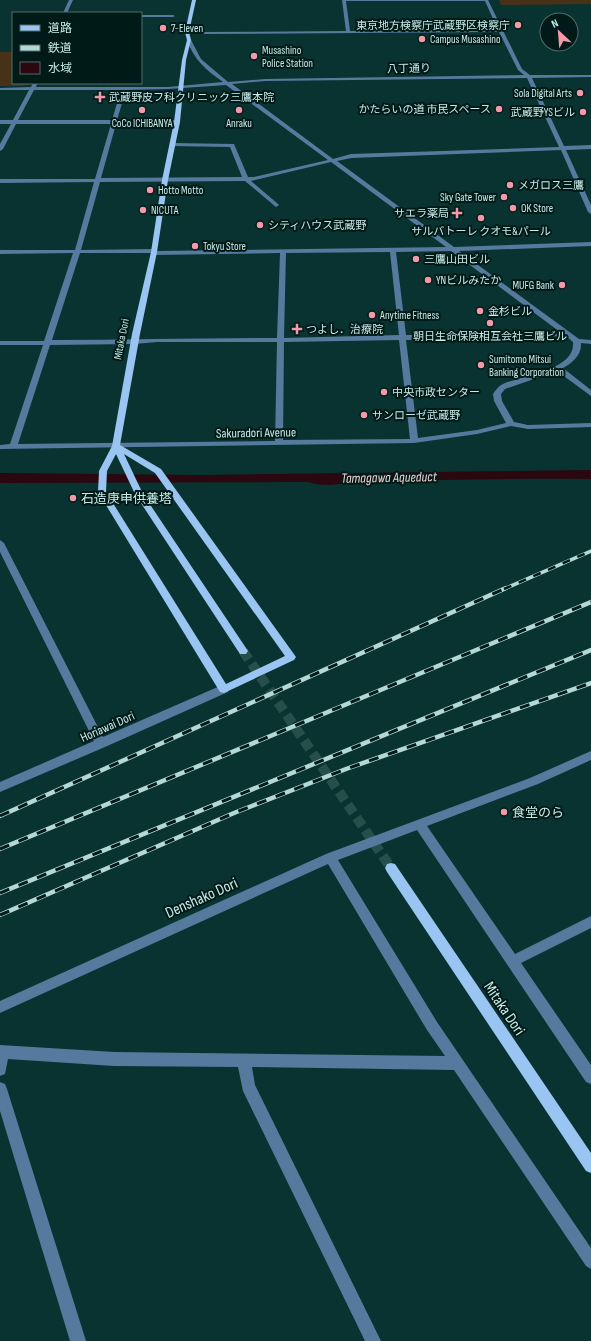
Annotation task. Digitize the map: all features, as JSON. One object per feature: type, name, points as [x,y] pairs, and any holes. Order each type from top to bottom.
[{"type":"main road","name":"Mitaka Dori","points":[[194,0],[187,32],[189,40],[184,60],[178,122],[165,180],[154,252],[134,342],[116,446],[103,471],[102,492],[224,689]]},
{"type":"main road","points":[[116,446],[139,494],[243,651]]},
{"type":"main road","points":[[116,446],[158,471],[291,657],[224,689]]},
{"type":"main road","name":"Mitaka Dori","points":[[391,868],[591,1166]]},
{"type":"street","points":[[65,12],[71,0]]},
{"type":"street","points":[[348,32],[344,0],[486,0],[520,70],[528,76],[591,212]]},
{"type":"street","points":[[142,16],[174,16]]},
{"type":"street","points":[[202,33],[500,31]]},
{"type":"street","points":[[189,40],[193,54],[204,65],[227,83],[334,160],[577,341],[591,342]]},
{"type":"street","name":"八丁通り","points":[[0,89],[182,87],[265,80],[591,76]]},
{"type":"street","points":[[0,149],[34,84]]},
{"type":"street","points":[[13,447],[77,252],[96,180],[124,88]]},
{"type":"street","points":[[0,122],[178,122]]},
{"type":"street","points":[[173,145],[232,145],[246,179],[276,205]]},
{"type":"street","points":[[0,181],[254,179],[351,156],[591,146]]},
{"type":"street","points":[[0,252],[454,249],[591,244]]},
{"type":"street","points":[[394,249],[414,441]]},
{"type":"street","points":[[280,444],[280,340],[283,250]]},
{"type":"street","points":[[0,343],[134,342],[162,340],[280,340],[569,334]]},
{"type":"street","points":[[577,341],[577,350],[569,362],[558,368],[513,382],[502,387],[497,394],[498,401],[511,424],[528,427],[591,425]]},
{"type":"street","points":[[558,368],[591,394]]},
{"type":"street","name":"Sakuradori Avenue","points":[[0,447],[414,441],[477,432],[511,424]]},
{"type":"street","points":[[0,543],[101,744]]},
{"type":"street","name":"Horiawai Dori","points":[[0,787],[224,689]]},
{"type":"street","name":"Denshako Dori","points":[[0,1007],[330,858],[534,781],[591,756]]},
{"type":"street","points":[[419,824],[591,1075]]},
{"type":"street","points":[[330,858],[432,1026],[591,1262]]},
{"type":"street","points":[[513,961],[591,922]]},
{"type":"street","points":[[0,1070],[1,1052],[114,1059],[457,1063]]},
{"type":"street","points":[[244,1060],[248,1086],[373,1341]]},
{"type":"street","points":[[0,1089],[78,1341]]},
{"type":"shaded area","points":[[499,0],[591,0],[591,4],[501,5]]},
{"type":"shaded area","points":[[0,52],[12,52],[12,84],[30,84],[21,86],[0,86]]},
{"type":"water","name":"Tamagawa Aqueduct","points":[[591,470],[591,479],[360,481],[331,485],[308,482],[0,483],[0,473],[200,475]]},
{"type":"tunnel","points":[[243,651],[391,868]]},
{"type":"railway","points":[[504,589],[591,551]]},
{"type":"railway","points":[[0,816],[506,588]]},
{"type":"railway","points":[[0,849],[591,602]]},
{"type":"railway","points":[[0,893],[591,650]]},
{"type":"railway","points":[[0,915],[234,813],[346,769],[591,683]]},
{"type":"place","name":"東京地方検察庁武蔵野区検察庁","points":[[518,25]]},
{"type":"place","name":"7-Eleven","points":[[163,28]]},
{"type":"place","name":"Campus Musashino","points":[[422,39]]},
{"type":"place","name":"Musashino Police Station","points":[[254,56]]},
{"type":"place","name":"Sola Digital Arts","points":[[580,93]]},
{"type":"place","name":"武蔵野皮フ科クリニック三鷹本院","points":[[100,97]]},
{"type":"place","name":"かたらいの道 市民スペース","points":[[499,109]]},
{"type":"place","name":"CoCo ICHIBANYA","points":[[142,110]]},
{"type":"place","name":"Anraku","points":[[239,110]]},
{"type":"place","name":"武蔵野YSビル","points":[[583,112]]},
{"type":"place","name":"メガロス三鷹","points":[[510,185]]},
{"type":"place","name":"Hotto Motto","points":[[150,190]]},
{"type":"place","name":"Sky Gate Tower","points":[[504,197]]},
{"type":"place","name":"OK Store","points":[[513,208]]},
{"type":"place","name":"NICUTA","points":[[143,210]]},
{"type":"place","name":"サエラ薬局","points":[[457,213]]},
{"type":"place","name":"サルバトーレ クオモ&パール","points":[[481,218]]},
{"type":"place","name":"シティハウス武蔵野","points":[[260,225]]},
{"type":"place","name":"Tokyu Store","points":[[195,246]]},
{"type":"place","name":"三鷹山田ビル","points":[[416,259]]},
{"type":"place","name":"YNビルみたか","points":[[428,280]]},
{"type":"place","name":"MUFG Bank","points":[[562,285]]},
{"type":"place","name":"金杉ビル","points":[[480,311]]},
{"type":"place","name":"Anytime Fitness","points":[[372,315]]},
{"type":"place","name":"朝日生命保険相互会社三鷹ビル","points":[[490,323]]},
{"type":"place","name":"つよし．治療院","points":[[297,329]]},
{"type":"place","name":"Sumitomo Mitsui Banking Corporation","points":[[481,365]]},
{"type":"place","name":"中央市政センター","points":[[384,392]]},
{"type":"place","name":"サンローゼ武蔵野","points":[[364,415]]},
{"type":"place","name":"石造庚申供養塔","points":[[73,498]]},
{"type":"place","name":"食堂のら","points":[[504,812]]}]
